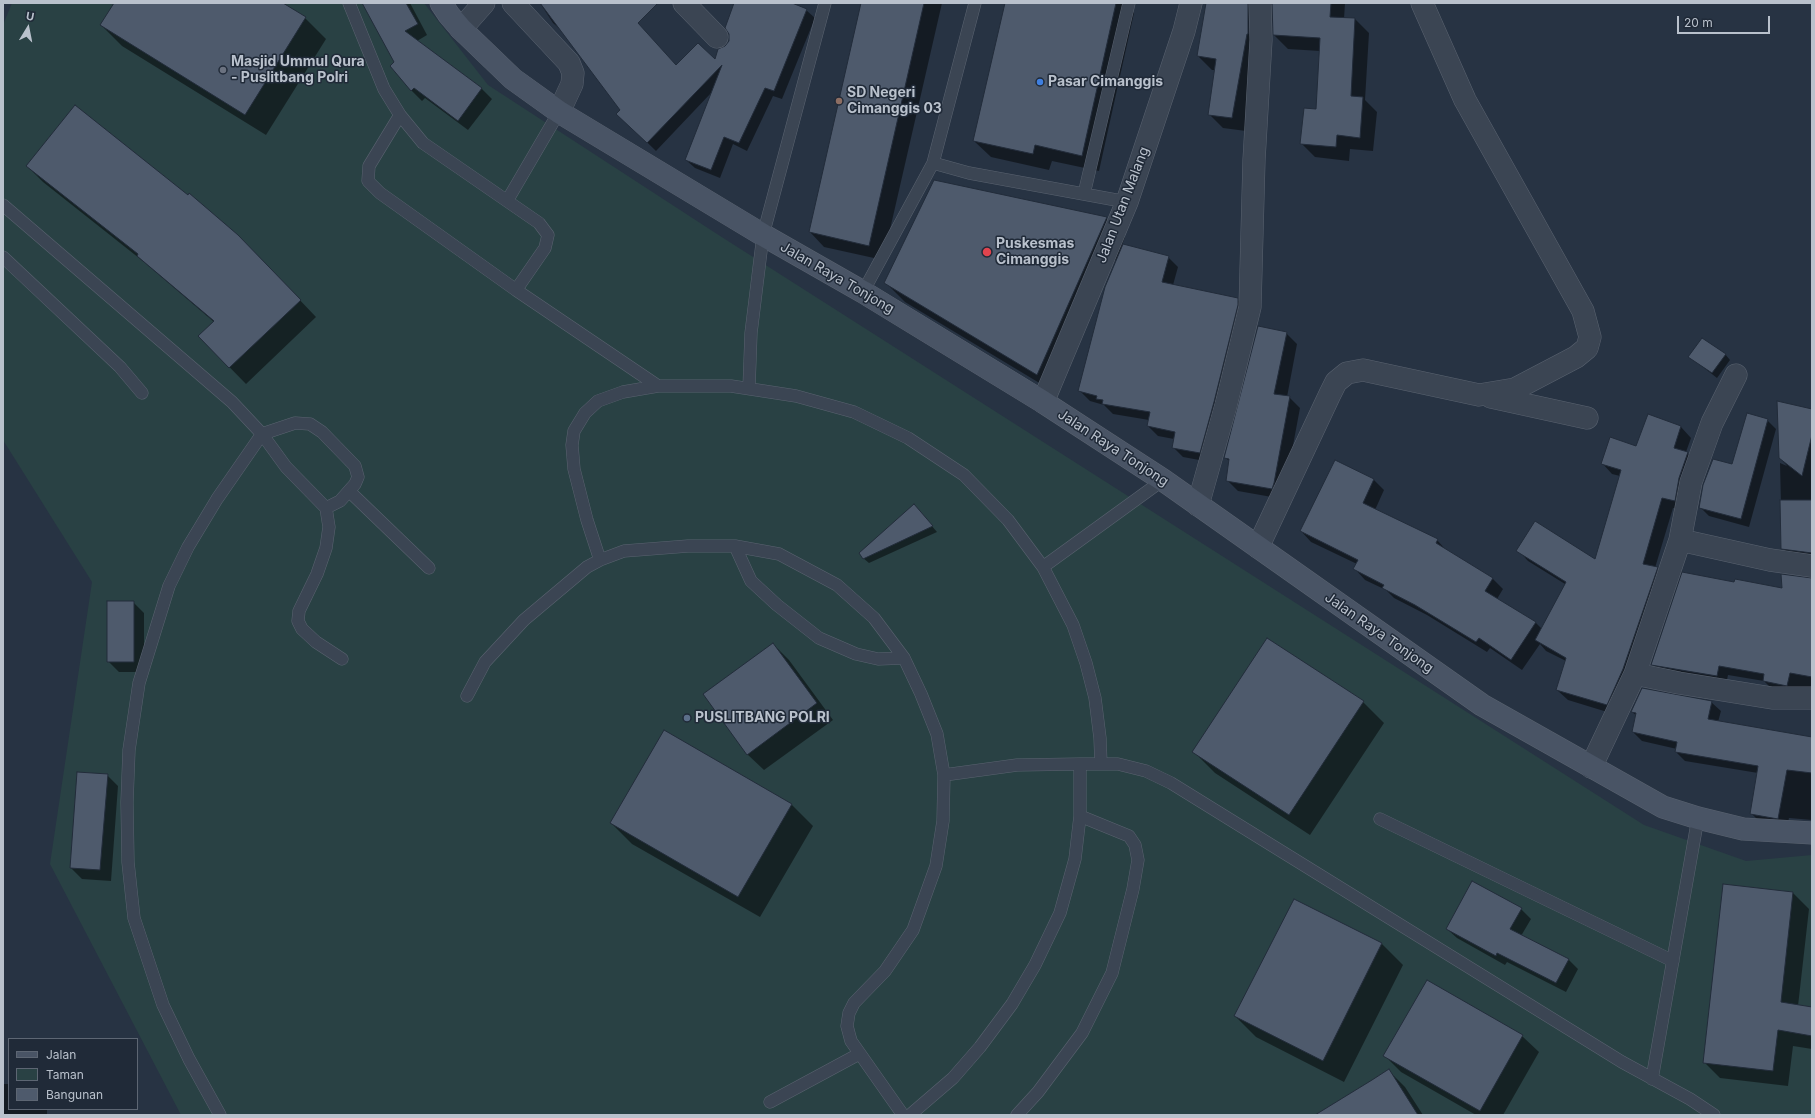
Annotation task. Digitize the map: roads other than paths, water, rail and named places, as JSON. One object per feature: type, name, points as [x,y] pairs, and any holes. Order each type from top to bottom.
[{"type":"main road","name":"Jalan Raya Tonjong","points":[[441,3],[461,29],[513,79],[559,112],[763,235],[863,292],[1043,402],[1163,480],[1482,705],[1663,807],[1698,818],[1743,829],[1812,833]]},
{"type":"street","points":[[461,29],[484,3]]},
{"type":"street","points":[[514,3],[569,63],[573,73],[572,84],[559,112]]},
{"type":"street","points":[[684,3],[717,36]]},
{"type":"street","name":"Jalan Utan Malang","points":[[1043,402],[1127,202],[1192,3]]},
{"type":"street","points":[[1198,505],[1226,404],[1250,307],[1254,168],[1261,40],[1260,3]]},
{"type":"street","points":[[1422,3],[1465,100],[1583,311],[1590,337],[1587,348],[1576,357],[1515,389],[1479,395]]},
{"type":"street","points":[[1258,547],[1336,382],[1347,373],[1362,370],[1587,418]]},
{"type":"street","points":[[1591,767],[1635,674],[1680,540],[1691,482],[1712,423],[1736,375]]},
{"type":"street","points":[[1680,540],[1770,560],[1812,566]]},
{"type":"street","points":[[1635,674],[1679,683],[1772,698],[1812,698]]},
{"type":"lane","points":[[349,3],[384,89],[400,115],[423,143],[539,223],[548,235],[545,248],[516,290]]},
{"type":"lane","points":[[749,388],[751,333],[763,235],[825,3]]},
{"type":"lane","points":[[863,292],[934,163],[975,3]]},
{"type":"lane","points":[[1084,194],[1129,3]]},
{"type":"lane","points":[[507,201],[559,112]]},
{"type":"lane","points":[[400,115],[369,166],[368,181],[380,193],[516,290],[658,386]]},
{"type":"lane","points":[[934,163],[969,173],[1127,202]]},
{"type":"lane","points":[[3,205],[232,402],[262,434],[286,467],[326,508],[329,527],[326,548],[317,574],[299,611],[298,621],[302,629],[316,642],[342,659]]},
{"type":"lane","points":[[3,257],[120,367],[142,393]]},
{"type":"lane","points":[[600,560],[587,520],[574,469],[572,445],[574,431],[584,413],[598,401],[623,392],[658,386],[731,386],[796,396],[854,412],[908,438],[964,474],[1008,520],[1043,567],[1073,625],[1086,663],[1095,698],[1100,738],[1100,764]]},
{"type":"lane","points":[[220,1115],[189,1059],[163,1005],[134,918],[128,862],[128,750],[139,683],[169,586],[188,548],[217,499],[262,434],[295,424],[310,424],[322,432],[356,466],[358,477],[356,484],[340,501],[326,508]]},
{"type":"lane","points":[[1043,567],[1163,480]]},
{"type":"lane","points":[[350,492],[429,568]]},
{"type":"lane","points":[[467,696],[486,662],[524,620],[587,567],[600,560],[624,551],[688,546],[736,546],[779,554],[837,585],[874,618],[904,658],[921,694],[937,734],[944,775],[943,822],[936,866],[913,930],[886,971],[854,1003],[849,1013],[847,1026],[851,1041],[859,1054],[903,1115]]},
{"type":"lane","points":[[736,546],[751,581],[777,605],[820,638],[856,654],[878,659],[904,658]]},
{"type":"lane","points":[[910,1115],[953,1078],[980,1047],[1012,1004],[1032,971],[1060,913],[1075,859],[1080,816],[1080,764]]},
{"type":"lane","points":[[944,775],[1017,765],[1118,764],[1146,771],[1171,783],[1616,1058],[1714,1115]]},
{"type":"lane","points":[[1017,1115],[1038,1092],[1082,1033],[1112,973],[1133,888],[1138,860],[1135,845],[1130,836],[1080,816]]},
{"type":"lane","points":[[1652,1079],[1698,818]]},
{"type":"lane","points":[[1380,819],[1673,961]]},
{"type":"lane","points":[[770,1102],[859,1054]]},
{"type":"place","name":"Masjid Ummul Qura - Puslitbang Polri","points":[[223,70]]},
{"type":"place","name":"Pasar Cimanggis","points":[[1040,82]]},
{"type":"place","name":"SD Negeri Cimanggis 03","points":[[839,101]]},
{"type":"place","name":"Puskesmas Cimanggis","points":[[987,252]]},
{"type":"place","name":"PUSLITBANG POLRI","points":[[687,718]]}]
